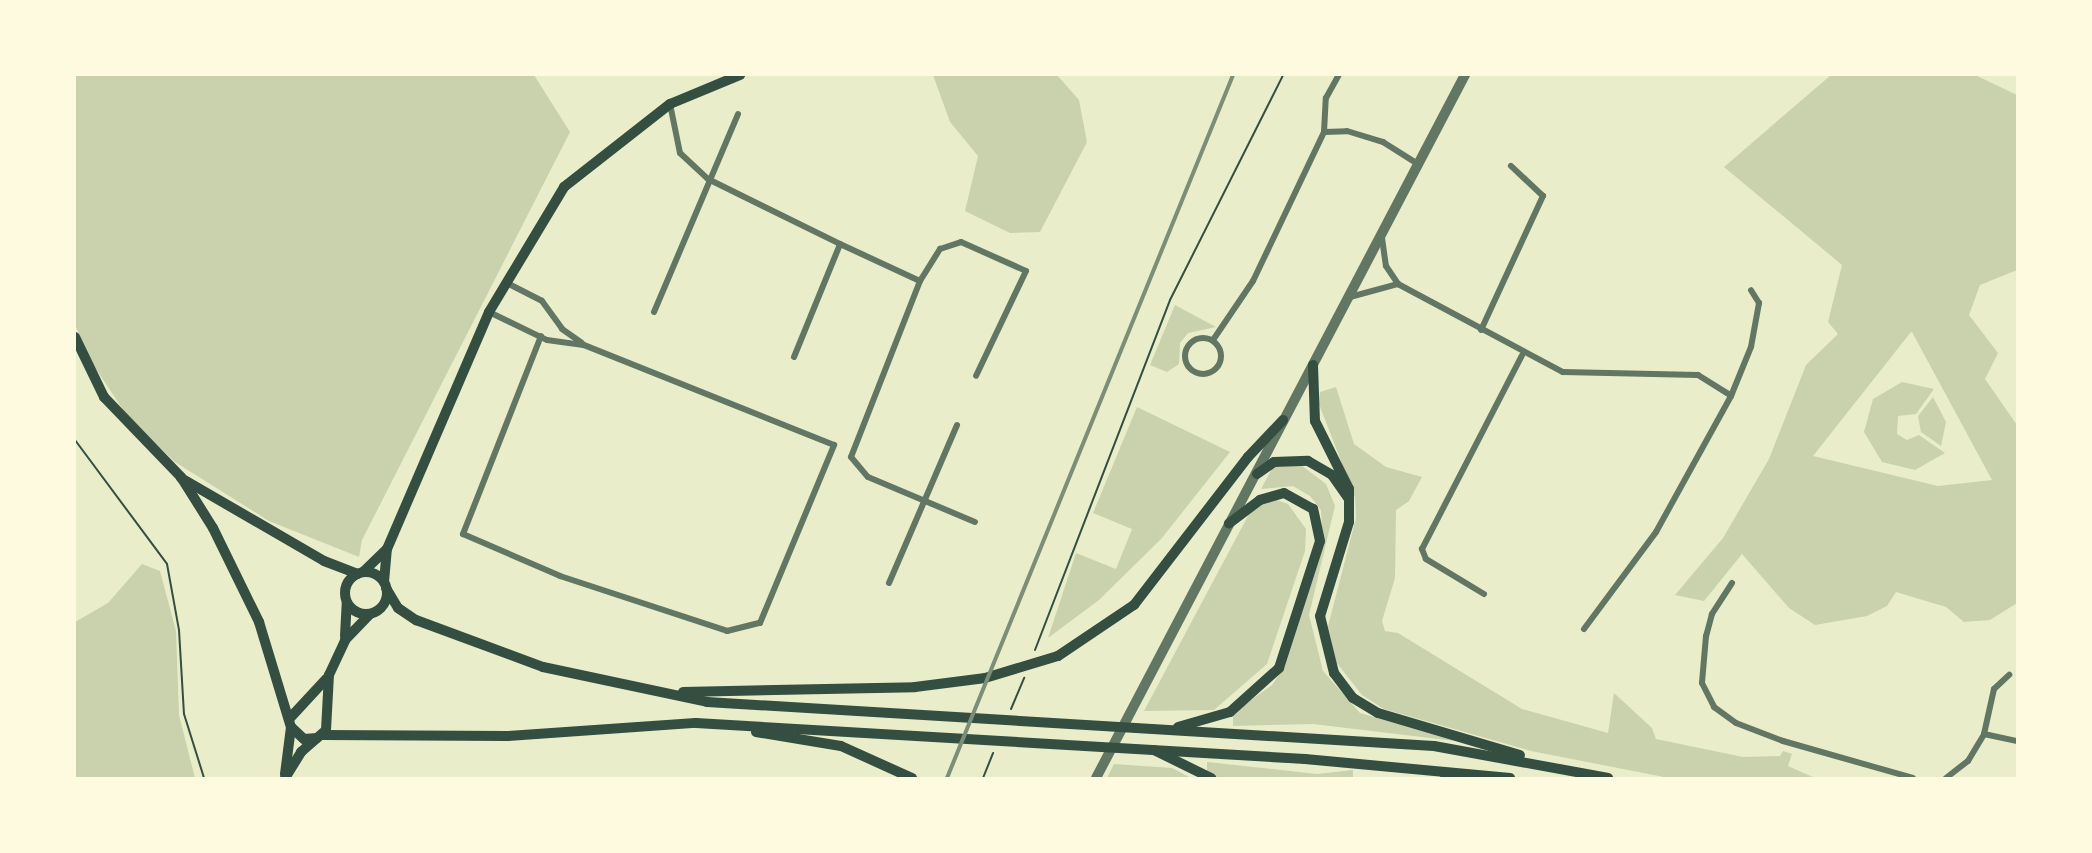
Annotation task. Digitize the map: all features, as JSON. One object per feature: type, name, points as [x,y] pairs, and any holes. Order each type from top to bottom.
[{"type":"main road","points":[[285,778],[293,709],[329,675],[345,640],[370,614],[382,607],[387,549],[489,312],[564,187],[670,104],[740,75]]},
{"type":"main road","points":[[75,337],[104,397],[181,477],[245,587],[290,724],[304,739],[320,736],[508,736],[696,723],[1154,750],[1505,777]]},
{"type":"main road","points":[[1313,365],[1312,409],[1346,479],[1349,499],[1347,530],[1320,616],[1325,653],[1342,687],[1378,713],[1543,764]]},
{"type":"main road","points":[[644,691],[718,694],[955,683],[1058,656],[1134,604],[1236,471],[1283,420]]},
{"type":"main road","points":[[1257,474],[1274,462],[1308,461],[1332,475],[1349,499]]},
{"type":"main road","points":[[181,477],[324,561],[360,573],[385,585],[398,608],[416,620],[543,667],[644,691],[733,705],[1434,746],[1543,764],[1608,778]]},
{"type":"main road","points":[[1163,730],[1207,720],[1247,701],[1266,685],[1290,648],[1320,541],[1318,518],[1306,500],[1284,493],[1260,500],[1229,523]]},
{"type":"main road","points":[[345,640],[347,603],[345,590],[387,549]]},
{"type":"main road","points":[[347,603],[357,612],[370,614]]},
{"type":"main road","points":[[285,778],[320,736],[327,712],[329,675]]},
{"type":"main road","points":[[303,701],[320,704],[327,712]]},
{"type":"main road","points":[[696,723],[841,746],[912,778]]},
{"type":"main road","points":[[1154,750],[1211,778]]},
{"type":"main road","points":[[1445,778],[1505,777]]},
{"type":"street","points":[[1213,340],[1253,281],[1324,132],[1326,98],[1339,75]]},
{"type":"street","points":[[1096,778],[1465,75]]},
{"type":"street","points":[[670,104],[680,153],[708,179],[921,281]]},
{"type":"street","points":[[654,312],[708,179],[738,114]]},
{"type":"street","points":[[1324,132],[1347,131],[1383,142],[1418,164]]},
{"type":"street","points":[[1481,330],[1544,196],[1511,166]]},
{"type":"street","points":[[1382,237],[1386,266],[1398,284],[1522,355],[1563,372],[1698,375],[1731,396]]},
{"type":"street","points":[[975,522],[868,477],[851,457],[921,281],[940,249],[961,242],[1026,271],[976,376]]},
{"type":"street","points":[[794,357],[840,244]]},
{"type":"street","points":[[507,283],[542,301],[562,329],[582,344]]},
{"type":"street","points":[[1349,298],[1398,284]]},
{"type":"street","points":[[1584,629],[1656,532],[1731,396],[1751,347],[1758,303],[1751,290]]},
{"type":"street","points":[[489,312],[541,336],[582,344],[834,446],[760,624],[727,631],[560,576],[463,534],[541,336]]},
{"type":"street","points":[[1201,337],[1213,340],[1220,351],[1216,368],[1207,374],[1191,370],[1184,354],[1190,343],[1201,337]]},
{"type":"street","points":[[1484,594],[1426,559],[1422,549],[1522,355]]},
{"type":"street","points":[[889,583],[957,424]]},
{"type":"street","points":[[1732,583],[1712,614],[1706,636],[1702,683],[1714,707],[1765,735],[1913,778]]},
{"type":"street","points":[[1946,778],[1968,761],[1984,734],[1994,689],[2009,675]]},
{"type":"street","points":[[1984,734],[2017,741]]},
{"type":"path","points":[[1034,654],[1170,300],[1283,75]]},
{"type":"path","points":[[75,440],[167,564],[179,630],[184,714],[204,778]]},
{"type":"path","points":[[1008,716],[1025,674]]},
{"type":"path","points":[[983,778],[996,747]]},
{"type":"green space","points":[[75,75],[534,75],[570,132],[362,540],[359,557],[269,521],[175,462],[126,414],[92,363],[75,325]]},
{"type":"green space","points":[[933,75],[1057,75],[1079,100],[1087,142],[1040,232],[1010,233],[965,211],[978,156],[950,122]]},
{"type":"green space","points":[[1831,75],[1975,75],[2017,95],[2017,270],[1980,285],[1969,315],[1998,353],[1985,379],[2017,425],[2017,603],[1990,620],[1964,622],[1946,607],[1896,592],[1887,606],[1867,616],[1815,625],[1789,608],[1742,554],[1704,601],[1675,595],[1723,538],[1769,459],[1806,365],[1838,334],[1828,322],[1842,265],[1724,167]],"holes":[[[1912,332],[1992,480],[1938,486],[1813,456]]]},
{"type":"green space","points":[[1175,305],[1216,327],[1188,333],[1180,343],[1179,364],[1167,372],[1150,365]]},
{"type":"green space","points":[[1902,382],[1934,389],[1916,414],[1898,416],[1897,434],[1907,440],[1919,435],[1945,453],[1915,470],[1882,462],[1864,432],[1873,399]]},
{"type":"green space","points":[[1336,387],[1354,444],[1386,467],[1422,477],[1409,501],[1396,510],[1395,578],[1382,621],[1385,631],[1398,633],[1522,709],[1608,733],[1614,693],[1652,728],[1656,739],[1743,757],[1780,756],[1783,751],[1792,754],[1788,766],[1815,778],[1669,778],[1531,751],[1384,709],[1362,695],[1336,662],[1328,626],[1356,518],[1355,497],[1319,404],[1320,392]]},
{"type":"green space","points":[[1933,397],[1946,422],[1941,446],[1921,432],[1918,416]]},
{"type":"green space","points":[[1137,407],[1230,452],[1162,538],[1099,600],[1048,638],[1076,553],[1116,569],[1132,529],[1093,513]]},
{"type":"green space","points":[[1301,465],[1326,484],[1335,506],[1309,615],[1323,671],[1360,713],[1455,741],[1313,724],[1233,726],[1233,713],[1272,685],[1285,666],[1323,545],[1321,510],[1310,496],[1293,486],[1261,489],[1273,467]]},
{"type":"green space","points":[[1271,498],[1288,504],[1306,529],[1305,551],[1267,664],[1214,710],[1144,711],[1249,514]]},
{"type":"green space","points":[[142,564],[160,571],[176,631],[179,715],[195,778],[75,778],[75,622],[108,603]]},
{"type":"green space","points":[[1207,762],[1317,774],[1353,770],[1353,778],[1217,778],[1207,771]]},
{"type":"green space","points":[[1114,764],[1172,768],[1191,778],[1107,778]]},
{"type":"railway","points":[[947,778],[1233,75]]}]
